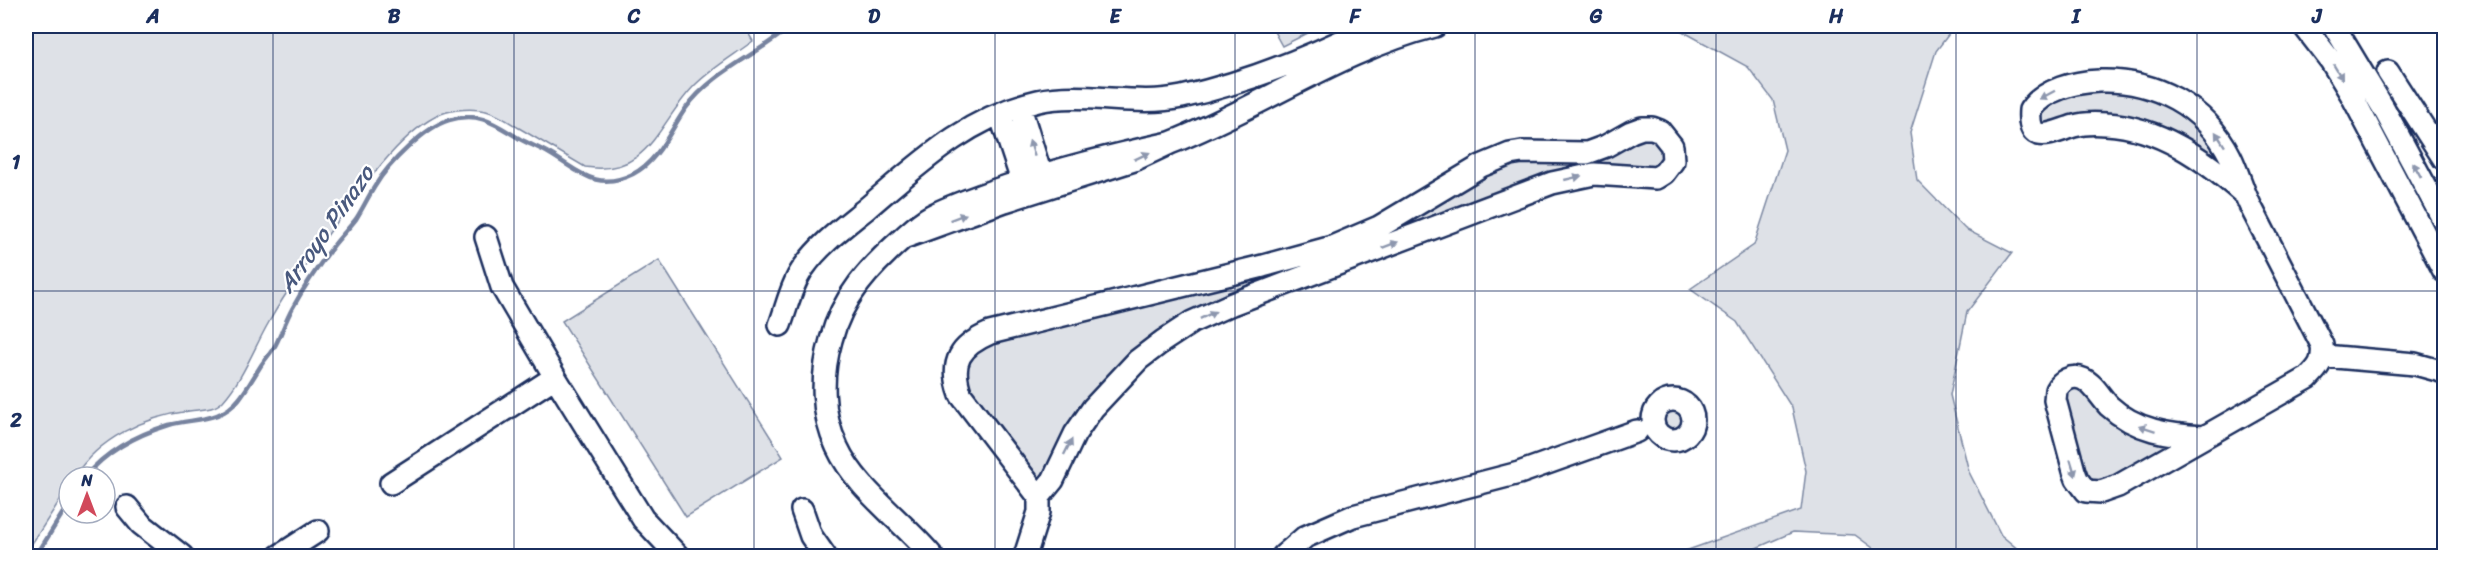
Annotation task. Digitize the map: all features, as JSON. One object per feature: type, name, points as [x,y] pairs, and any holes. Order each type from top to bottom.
[{"type":"street","points":[[780,326],[796,279],[804,266],[825,243],[942,145],[968,129],[1010,111],[1055,99],[1147,101],[1182,97],[1280,67],[1331,47],[1373,26]]},
{"type":"street","points":[[932,556],[860,481],[848,465],[833,437],[825,403],[825,364],[834,327],[849,295],[887,252],[917,225],[932,215],[1034,184],[1134,160],[1371,48],[1435,26]]},
{"type":"street","points":[[2304,26],[2331,61],[2351,94],[2445,272]]},
{"type":"street","points":[[2334,26],[2384,109],[2445,221]]},
{"type":"street","points":[[2388,72],[2445,159]]},
{"type":"street","points":[[2204,437],[2163,433],[2134,424],[2109,406],[2084,380],[2076,378],[2066,379],[2056,390],[2055,400],[2077,479],[2086,491],[2101,492],[2118,486],[2308,378],[2319,367],[2324,356],[2322,345],[2243,193],[2231,157],[2206,120],[2172,96],[2132,83],[2090,81],[2055,91],[2039,99],[2030,110],[2030,126],[2034,132],[2042,135],[2092,123],[2124,126],[2148,132],[2192,154],[2219,172],[2243,193]]},
{"type":"street","points":[[1010,111],[1034,184]]},
{"type":"street","points":[[1025,556],[1039,512],[1039,497],[962,395],[956,377],[959,356],[976,339],[990,333],[1263,266],[1335,256],[1481,166],[1510,154],[1522,152],[1587,153],[1606,147],[1642,128],[1660,131],[1672,147],[1673,161],[1664,173],[1656,178],[1594,174],[1569,179],[1335,256],[1192,322],[1163,340],[1123,375],[1093,408],[1075,434],[1053,480],[1039,497]]},
{"type":"street","points":[[486,237],[502,287],[555,377],[643,519],[678,556]]},
{"type":"street","points":[[2324,356],[2415,364],[2445,372]]},
{"type":"street","points":[[2415,364],[2445,357]]},
{"type":"street","points":[[391,483],[555,377]]},
{"type":"street","points":[[1283,556],[1305,537],[1353,516],[1519,473],[1637,431],[1662,403],[1668,400],[1682,401],[1692,410],[1693,424],[1686,436],[1673,440],[1637,431]]},
{"type":"street","points":[[1654,414],[1654,426],[1660,435]]},
{"type":"street","points":[[127,507],[141,524],[182,556]]},
{"type":"street","points":[[802,510],[811,536],[825,556]]},
{"type":"street","points":[[279,556],[318,531]]},
{"type":"shaded area","points":[[26,26],[744,26],[753,41],[695,85],[650,144],[639,155],[624,164],[607,168],[585,167],[503,118],[486,111],[469,109],[452,111],[426,122],[397,147],[383,163],[318,248],[276,309],[242,373],[223,401],[211,408],[172,414],[139,424],[96,451],[83,465],[57,465],[57,505],[26,553]]},
{"type":"shaded area","points":[[1271,26],[1322,26],[1282,46]]},
{"type":"shaded area","points":[[1673,26],[1955,26],[1936,51],[1910,133],[1917,180],[1965,229],[2012,253],[1967,312],[1950,395],[1969,472],[2001,535],[2026,556],[1884,556],[1855,535],[1793,532],[1738,556],[1671,556],[1801,510],[1806,471],[1792,408],[1737,322],[1690,289],[1754,245],[1785,150],[1773,100],[1748,67]]},
{"type":"shaded area","points":[[2319,26],[2325,26],[2358,75],[2444,235],[2444,252],[2332,42]]},
{"type":"shaded area","points":[[2095,88],[2161,98],[2201,124],[2221,161],[2170,138],[2047,131],[2035,116],[2043,104]]},
{"type":"shaded area","points":[[1649,132],[1666,145],[1659,170],[1625,171],[1425,226],[1345,245],[1504,162]]},
{"type":"shaded area","points":[[1329,256],[1170,327],[1045,478],[1039,481],[971,397],[964,365],[972,350],[991,341]]},
{"type":"shaded area","points":[[659,260],[783,457],[686,517],[562,321]]},
{"type":"shaded area","points":[[2077,385],[2177,441],[2101,486],[2083,476],[2064,404],[2067,387]]},
{"type":"shaded area","points":[[1673,404],[1684,408],[1688,419],[1684,430],[1673,434],[1662,430],[1658,419],[1662,408]]},
{"type":"waterway","name":"Arroyo Pinazo","points":[[96,465],[113,451],[145,434],[169,425],[207,418],[224,412],[232,406],[274,347],[292,309],[312,276],[356,219],[381,177],[408,147],[429,130],[449,120],[460,118],[487,120],[588,177],[608,181],[620,179],[633,174],[650,161],[686,108],[709,84],[791,26]]},
{"type":"waterway","name":"Arroyo Pinazo","points":[[36,556],[57,522]]}]
